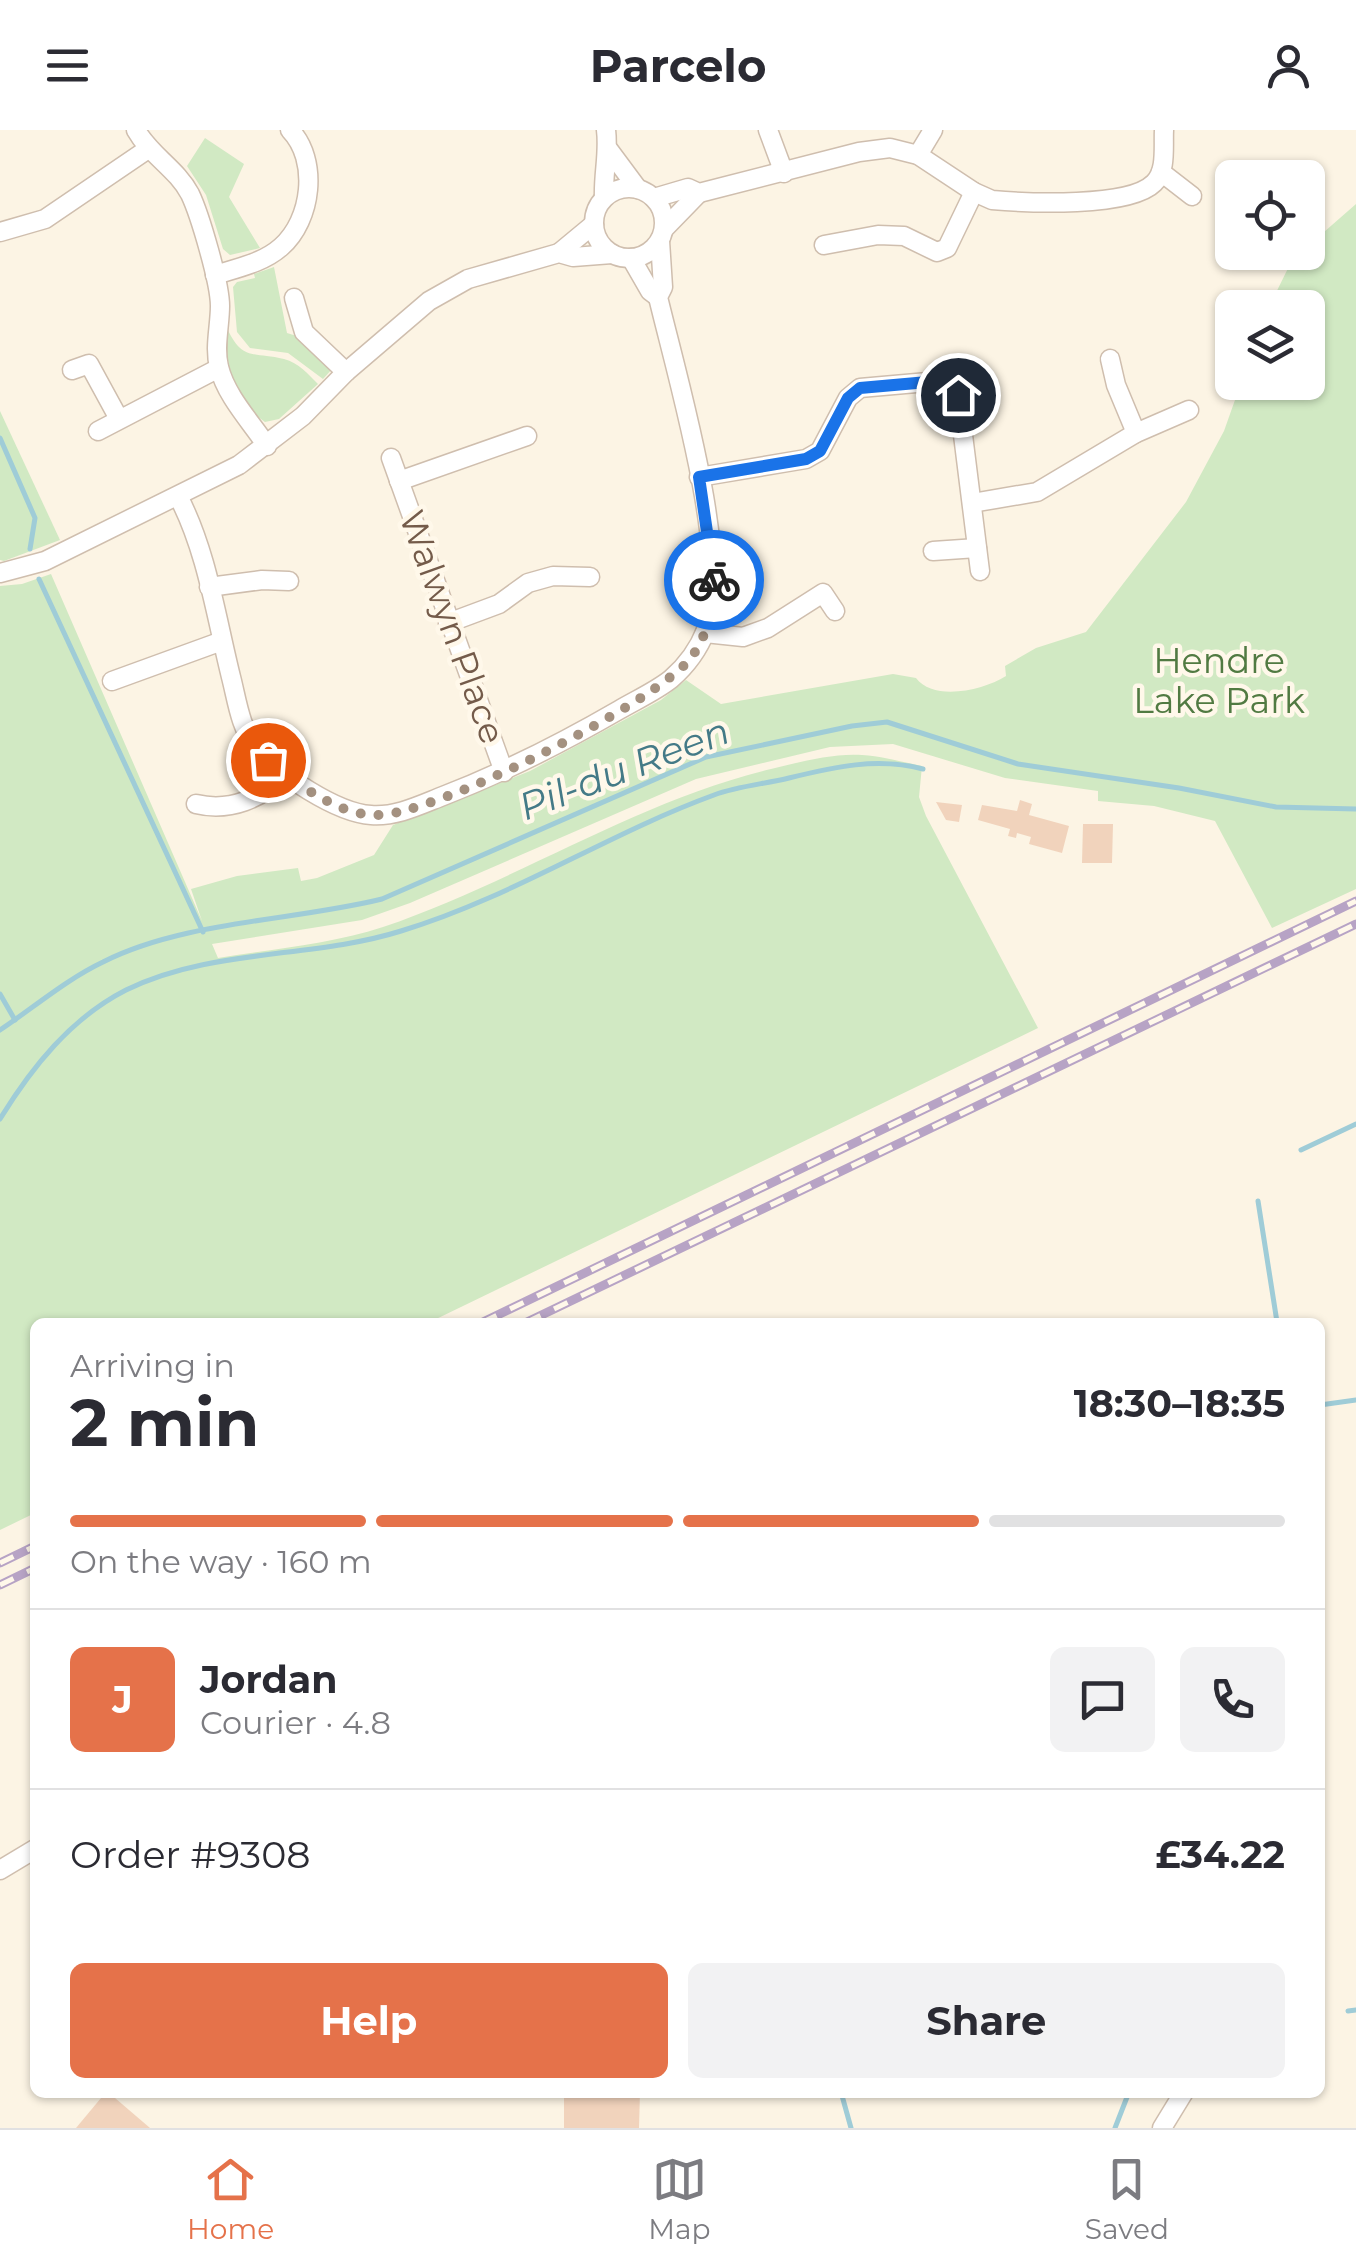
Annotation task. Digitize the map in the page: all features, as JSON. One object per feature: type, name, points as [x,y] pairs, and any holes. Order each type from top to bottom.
[{"type":"street","points":[[136,130],[191,196],[220,296],[216,327],[219,368],[230,392],[268,446]]},
{"type":"street","points":[[215,275],[271,254],[290,237],[299,222],[308,167],[290,130]]},
{"type":"street","points":[[604,198],[603,168],[609,150],[606,130]]},
{"type":"street","points":[[768,130],[784,173]]},
{"type":"street","points":[[918,155],[933,130]]},
{"type":"street","points":[[658,297],[622,256],[603,246],[594,224],[604,198],[620,188],[646,193],[688,188],[699,192],[859,152],[890,148],[918,155],[992,200],[1118,198],[1141,192],[1155,183],[1161,172],[1164,130]]},
{"type":"street","points":[[0,232],[45,218],[148,149]]},
{"type":"street","points":[[178,496],[194,531],[250,739],[284,773],[344,809],[374,816],[408,810],[504,772],[670,680],[692,656],[705,633],[714,605],[714,572],[699,477],[658,297],[663,287],[664,217],[609,150]]},
{"type":"street","points":[[1161,172],[1192,196]]},
{"type":"street","points":[[559,253],[574,257],[622,256],[652,250],[699,192]]},
{"type":"street","points":[[824,246],[878,235],[904,236],[938,252],[947,248],[974,192]]},
{"type":"street","points":[[0,573],[26,568],[56,555],[239,465],[303,416],[346,372],[429,301],[468,279],[559,253],[594,224]]},
{"type":"street","points":[[294,298],[304,332],[346,372]]},
{"type":"street","points":[[1110,360],[1116,386],[1136,433]]},
{"type":"street","points":[[72,370],[89,364],[119,419]]},
{"type":"street","points":[[98,431],[219,368]]},
{"type":"street","points":[[699,477],[806,459],[820,451],[848,398],[860,388],[939,381],[958,395],[980,571]]},
{"type":"street","points":[[972,504],[1036,492],[1136,433],[1189,410]]},
{"type":"street","points":[[500,423],[507,443]]},
{"type":"street","name":"Walwyn Place","points":[[399,481],[527,436]]},
{"type":"street","name":"Walwyn Place","points":[[391,458],[504,772]]},
{"type":"street","points":[[932,551],[977,548]]},
{"type":"street","points":[[448,622],[499,604],[528,583],[569,567],[590,577]]},
{"type":"street","points":[[209,587],[262,580],[290,581]]},
{"type":"street","points":[[705,633],[742,637],[756,633],[823,592],[835,611]]},
{"type":"street","points":[[112,681],[222,641]]},
{"type":"street","points":[[196,804],[229,806],[259,796],[270,791],[284,773]]},
{"type":"street","points":[[0,1870],[30,1852]]},
{"type":"street","points":[[1162,2128],[1180,2098]]},
{"type":"green space","points":[[205,138],[244,164],[229,197],[260,248],[230,255],[223,249],[206,195],[187,166]]},
{"type":"green space","name":"Hendre Lake Park","points":[[1356,204],[1356,889],[1272,928],[1215,821],[1154,806],[1098,801],[1098,791],[1005,778],[893,744],[830,747],[696,779],[410,903],[362,920],[212,944],[218,958],[363,933],[432,909],[671,801],[720,783],[816,759],[869,756],[922,766],[919,797],[926,816],[1038,1028],[438,1318],[30,1318],[30,1515],[0,1530],[0,586],[22,584],[51,574],[202,921],[191,889],[237,876],[298,868],[301,881],[374,855],[393,825],[530,771],[661,700],[686,680],[721,704],[893,674],[916,678],[935,690],[960,691],[1006,676],[1005,666],[1036,648],[1086,632],[1186,502],[1224,431],[1235,400],[1325,400],[1325,290],[1277,290],[1287,270],[1325,270],[1325,231]]},
{"type":"green space","points":[[274,267],[287,333],[303,338],[333,368],[323,379],[288,353],[250,348],[237,332],[233,287]]},
{"type":"green space","points":[[225,324],[242,350],[289,361],[318,384],[279,419],[265,422],[238,391],[227,351]]},
{"type":"green space","points":[[0,411],[60,540],[4,561],[0,560]]},
{"type":"building","points":[[1020,800],[1032,804],[1029,815],[1069,826],[1062,853],[1029,844],[1031,837],[1017,833],[1016,838],[1008,836],[1010,829],[978,820],[982,805],[1017,811]]},
{"type":"building","points":[[936,802],[962,805],[959,822],[946,820]]},
{"type":"building","points":[[1083,824],[1113,824],[1112,863],[1082,863]]},
{"type":"building","points":[[101,2098],[115,2098],[150,2128],[76,2128]]},
{"type":"building","points":[[564,2098],[640,2098],[639,2128],[564,2128]]},
{"type":"waterway","points":[[0,438],[35,518],[30,549]]},
{"type":"waterway","points":[[39,579],[203,932]]},
{"type":"waterway","name":"Pil-du Reen","points":[[0,1030],[76,977],[135,948],[203,930],[382,899],[706,757],[852,726],[887,722],[1018,764],[1276,807],[1356,809]]},
{"type":"waterway","points":[[0,1119],[25,1081],[70,1029],[106,1001],[159,977],[227,960],[332,946],[401,931],[481,901],[635,828],[732,789],[856,765],[923,769]]},
{"type":"waterway","points":[[0,994],[15,1020]]},
{"type":"waterway","points":[[1301,1150],[1356,1124]]},
{"type":"waterway","points":[[1258,1201],[1276,1318]]},
{"type":"waterway","points":[[1325,1404],[1356,1400]]},
{"type":"waterway","points":[[1348,2011],[1356,2010]]},
{"type":"waterway","points":[[843,2098],[851,2128]]},
{"type":"waterway","points":[[1115,2128],[1127,2098]]},
{"type":"railway","points":[[491,1318],[1356,901]]},
{"type":"railway","points":[[535,1318],[1356,924]]},
{"type":"railway","points":[[0,1563],[30,1548]]},
{"type":"railway","points":[[0,1585],[30,1570]]},
{"type":"way so far","points":[[268,760],[344,809],[374,816],[408,810],[504,772],[670,680],[692,656],[705,633],[714,605],[714,580]]},
{"type":"route","points":[[714,580],[699,477],[806,459],[820,451],[848,398],[860,388],[939,381],[958,395]]}]
